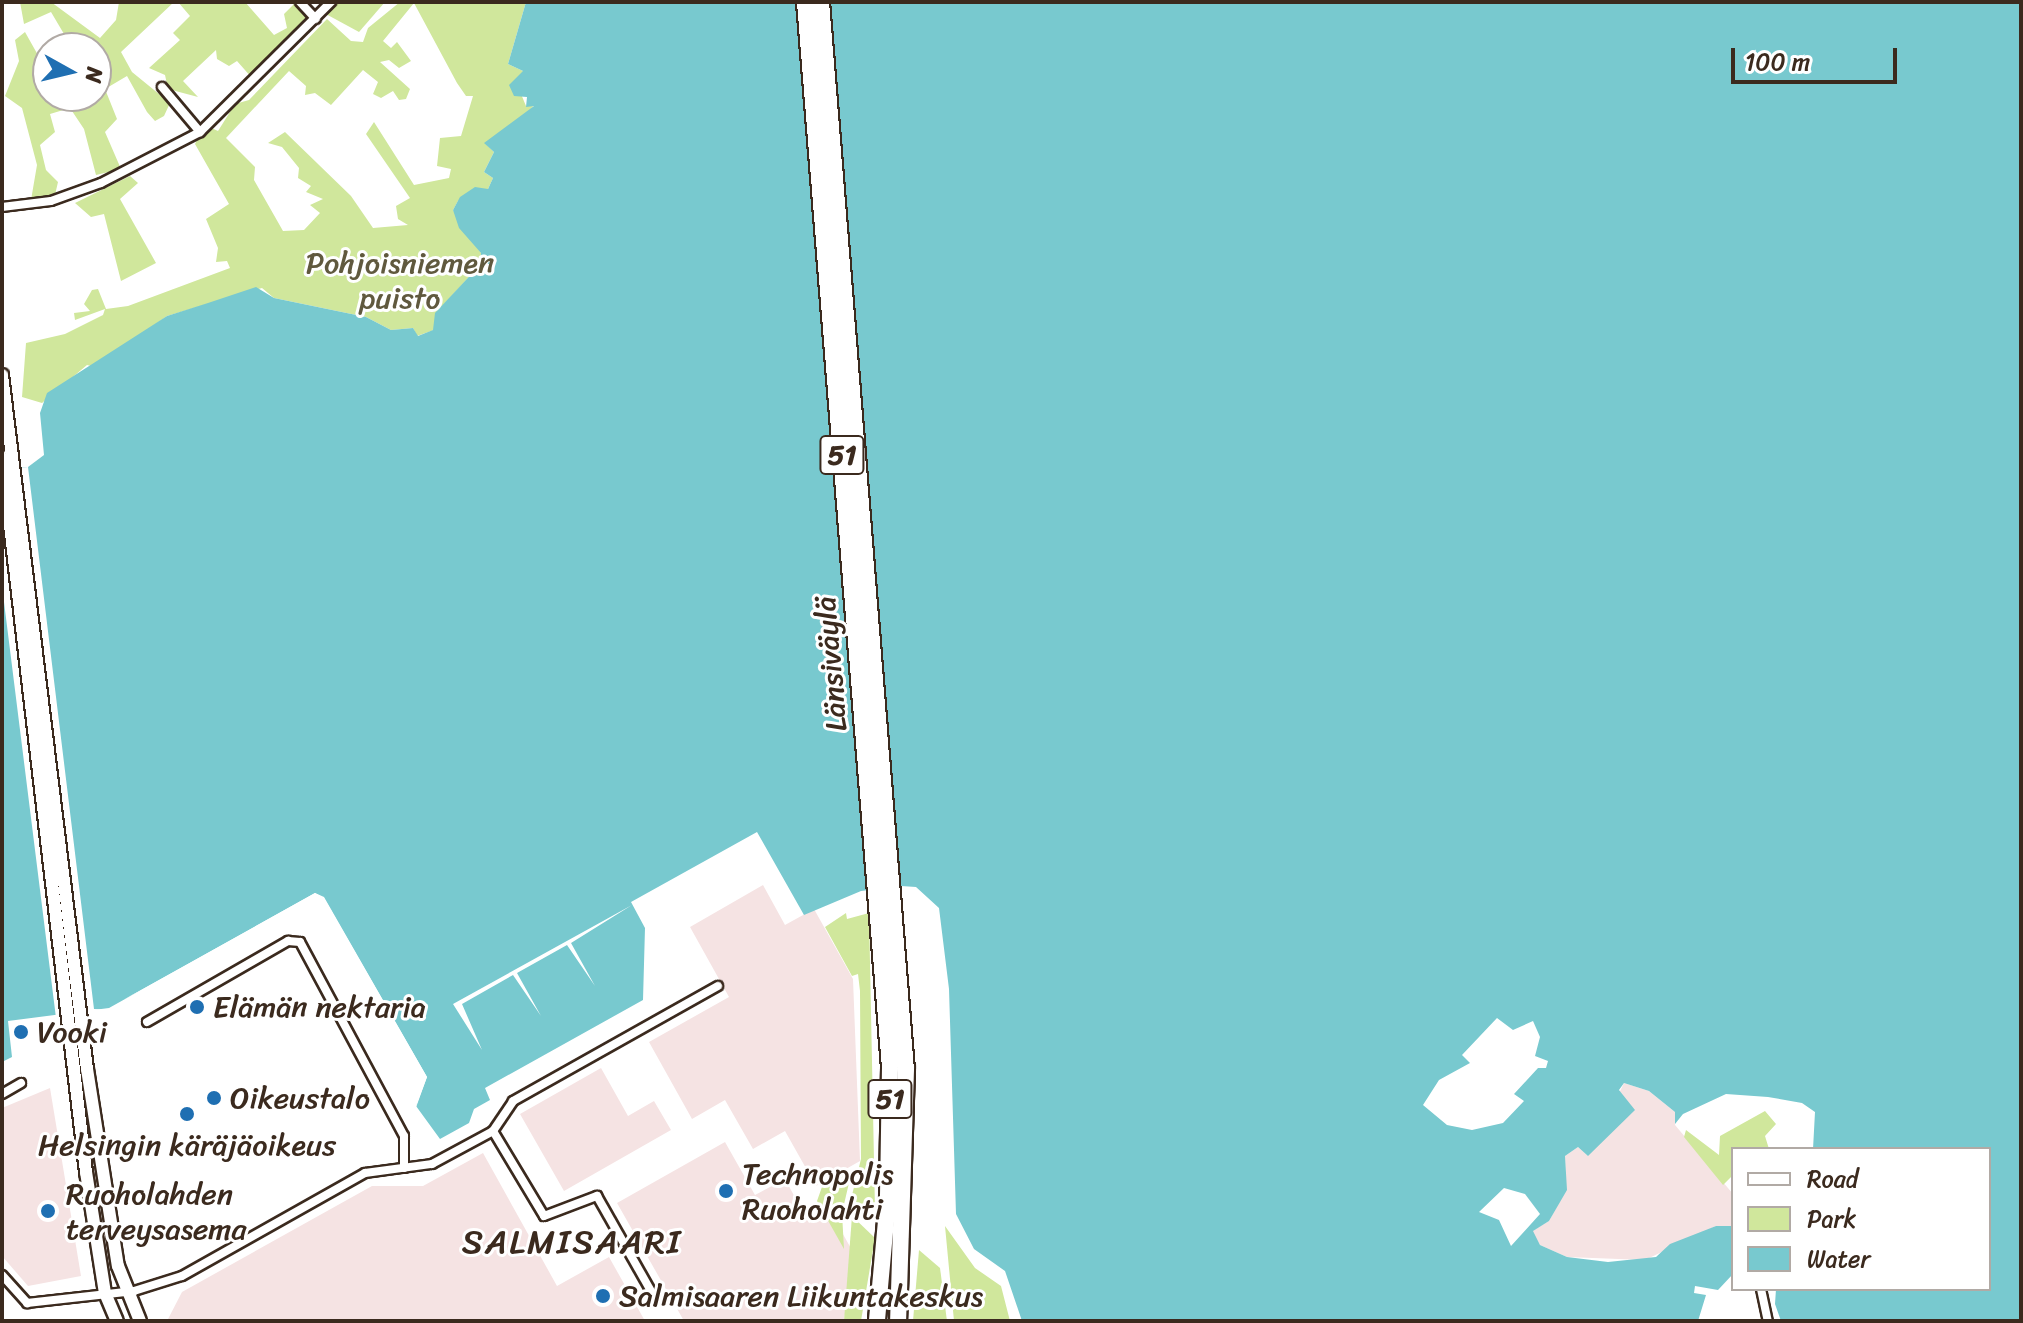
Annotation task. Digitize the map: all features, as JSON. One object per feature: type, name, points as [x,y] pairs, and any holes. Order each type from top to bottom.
[{"type":"highway","name":"Länsiväylä","points":[[805,2],[907,1136],[898,1321]]},
{"type":"highway","name":"Länsiväylä","points":[[821,2],[887,908],[890,1136],[877,1321]]},
{"type":"main road","points":[[2,375],[7,465],[75,1016],[105,1293],[117,1321]]},
{"type":"main road","points":[[75,1016],[126,1292],[140,1321]]},
{"type":"street","points":[[300,2],[316,19]]},
{"type":"street","points":[[2,207],[51,201],[101,183],[200,132],[331,2]]},
{"type":"street","points":[[162,87],[200,132]]},
{"type":"street","points":[[147,1022],[288,941],[300,942],[404,1136],[404,1168]]},
{"type":"street","points":[[2,1275],[27,1303],[126,1292],[182,1276],[365,1173],[432,1164],[493,1131],[513,1101],[718,986]]},
{"type":"street","points":[[2,1094],[21,1083]]},
{"type":"street","points":[[493,1131],[544,1216],[597,1196],[652,1293]]},
{"type":"street","points":[[1761,1291],[1768,1321]]},
{"type":"shaded area","points":[[763,885],[785,925],[814,909],[853,979],[860,1161],[816,1186],[785,1131],[753,1149],[725,1100],[692,1119],[649,1042],[729,997],[690,927]]},
{"type":"shaded area","points":[[601,1068],[628,1116],[654,1101],[671,1130],[564,1191],[520,1114]]},
{"type":"shaded area","points":[[1624,1083],[1649,1091],[1675,1112],[1675,1125],[1731,1192],[1731,1228],[1716,1226],[1645,1260],[1567,1257],[1540,1245],[1532,1231],[1549,1221],[1566,1190],[1565,1156],[1578,1147],[1588,1156]]},
{"type":"shaded area","points":[[50,1088],[81,1276],[28,1286],[2,1256],[2,1108]]},
{"type":"shaded area","points":[[725,1142],[755,1195],[785,1179],[809,1223],[830,1211],[853,1252],[844,1321],[684,1321],[617,1203]]},
{"type":"shaded area","points":[[483,1153],[557,1286],[609,1257],[645,1321],[167,1321],[182,1292],[372,1186],[423,1186]]},
{"type":"green space","points":[[20,2],[51,2],[92,32],[63,32],[51,12],[24,24]]},
{"type":"green space","points":[[119,2],[174,2],[121,52],[132,72],[170,103],[164,116],[155,121],[127,76],[112,85],[112,32],[105,32],[116,20]]},
{"type":"green space","points":[[178,2],[245,2],[274,35],[287,28],[284,14],[294,4],[310,19],[252,78],[237,61],[229,66],[217,59],[216,50],[183,81],[198,97],[168,89],[165,75],[149,68],[180,40],[173,33],[190,16]]},
{"type":"green space","points":[[338,2],[385,2],[359,32],[324,13]]},
{"type":"green space","name":"Pohjoisniemen puisto","points":[[400,2],[526,2],[508,64],[523,71],[521,94],[526,106],[534,105],[521,121],[485,143],[494,152],[484,172],[493,178],[488,189],[458,201],[453,210],[481,253],[480,265],[436,313],[434,330],[417,336],[413,328],[391,330],[366,317],[274,298],[262,288],[167,316],[95,367],[87,365],[42,403],[22,397],[26,343],[65,334],[103,315],[105,309],[75,320],[74,313],[90,311],[84,304],[92,290],[98,289],[106,309],[128,306],[230,268],[227,261],[216,262],[218,248],[206,219],[229,204],[195,144],[200,134],[209,127],[218,131],[235,104],[249,100],[327,19],[351,41],[363,42],[368,28]],"holes":[[[414,3],[466,96],[473,96],[461,136],[440,138],[437,166],[451,169],[449,178],[414,185],[374,122],[366,134],[410,198],[396,206],[398,219],[408,225],[373,228],[351,196],[285,132],[268,143],[282,147],[299,168],[298,178],[311,186],[306,192],[323,199],[310,205],[320,213],[304,230],[283,231],[254,180],[255,167],[226,138],[289,71],[306,86],[305,95],[315,93],[331,105],[363,70],[378,82],[373,94],[381,98],[393,91],[399,100],[406,99],[410,89],[380,62],[389,60],[399,68],[411,61],[397,42],[391,48],[383,41]]]},
{"type":"green space","points":[[25,32],[32,44],[32,112],[57,112],[50,114],[55,132],[40,145],[46,170],[58,182],[55,195],[62,198],[31,200],[37,165],[22,108],[5,96],[19,61],[15,40]]},
{"type":"green space","points":[[112,106],[117,119],[105,132],[121,169],[96,175],[84,129],[73,112],[112,112]]},
{"type":"green space","points":[[130,176],[138,183],[120,199],[156,263],[121,281],[104,214],[91,217],[75,203]]},
{"type":"green space","points":[[846,913],[847,919],[869,913],[875,1210],[860,1211],[850,1203],[861,1159],[860,991],[858,974],[852,976],[825,927]]},
{"type":"green space","points":[[1765,1111],[1776,1124],[1765,1136],[1768,1147],[1731,1147],[1731,1177],[1723,1185],[1684,1137],[1686,1130],[1719,1155],[1720,1136]]},
{"type":"green space","points":[[852,1170],[842,1213],[844,1249],[817,1201],[823,1184]]},
{"type":"green space","points":[[852,1216],[875,1238],[861,1321],[844,1321]]},
{"type":"green space","points":[[945,1226],[975,1268],[1001,1286],[1010,1321],[954,1321]]},
{"type":"green space","points":[[919,1250],[940,1268],[947,1321],[913,1321]]},
{"type":"water","points":[[526,2],[2021,2],[2021,1321],[1781,1321],[1775,1304],[1776,1291],[1991,1291],[1991,1147],[1813,1147],[1815,1112],[1802,1103],[1768,1097],[1726,1094],[1683,1114],[1675,1124],[1675,1112],[1649,1091],[1624,1083],[1619,1090],[1635,1110],[1588,1156],[1578,1147],[1565,1156],[1567,1190],[1549,1221],[1533,1231],[1540,1245],[1567,1257],[1608,1262],[1656,1257],[1670,1244],[1716,1226],[1731,1226],[1731,1276],[1718,1290],[1695,1286],[1694,1293],[1706,1295],[1698,1321],[1022,1321],[1005,1271],[974,1249],[956,1214],[949,989],[939,908],[916,887],[901,886],[861,891],[804,915],[757,832],[631,902],[645,928],[643,1000],[485,1088],[490,1100],[474,1109],[469,1123],[440,1139],[416,1106],[427,1077],[324,898],[315,893],[109,1008],[8,1021],[12,1057],[2,1062],[2,470],[28,467],[44,455],[40,413],[47,393],[167,316],[256,287],[274,298],[366,317],[391,330],[413,328],[418,336],[433,330],[435,313],[480,265],[481,253],[459,228],[453,210],[460,197],[475,187],[488,189],[493,178],[484,172],[494,152],[484,143],[534,106],[526,107],[527,97],[514,96],[509,85],[523,71],[508,64]],"holes":[[[1497,1018],[1513,1030],[1533,1021],[1540,1037],[1535,1056],[1548,1061],[1546,1068],[1538,1068],[1514,1094],[1524,1101],[1503,1123],[1472,1130],[1447,1125],[1423,1105],[1439,1080],[1470,1063],[1462,1055]],[[1504,1188],[1525,1194],[1540,1214],[1511,1246],[1499,1220],[1479,1212]]]},
{"type":"pier","points":[[28,467],[94,1009],[115,1010],[56,1018],[2,586],[2,470]]},
{"type":"pier","points":[[315,893],[324,897],[427,1077],[414,1113],[423,1078],[320,900],[123,1000]]},
{"type":"pier","points":[[632,905],[571,943],[595,986],[567,945],[517,973],[541,1016],[513,975],[462,1004],[482,1050],[453,1004]]},
{"type":"place","name":"Elämän nektaria","points":[[197,1007]]},
{"type":"place","name":"Vooki","points":[[21,1032]]},
{"type":"place","name":"Oikeustalo","points":[[214,1098]]},
{"type":"place","name":"Helsingin käräjäoikeus","points":[[187,1114]]},
{"type":"place","name":"Technopolis Ruoholahti","points":[[726,1191]]},
{"type":"place","name":"Ruoholahden terveysasema","points":[[48,1211]]},
{"type":"place","name":"Salmisaaren Liikuntakeskus","points":[[603,1296]]},
{"type":"district","name":"SALMISAARI","points":[[572,1243]]}]
